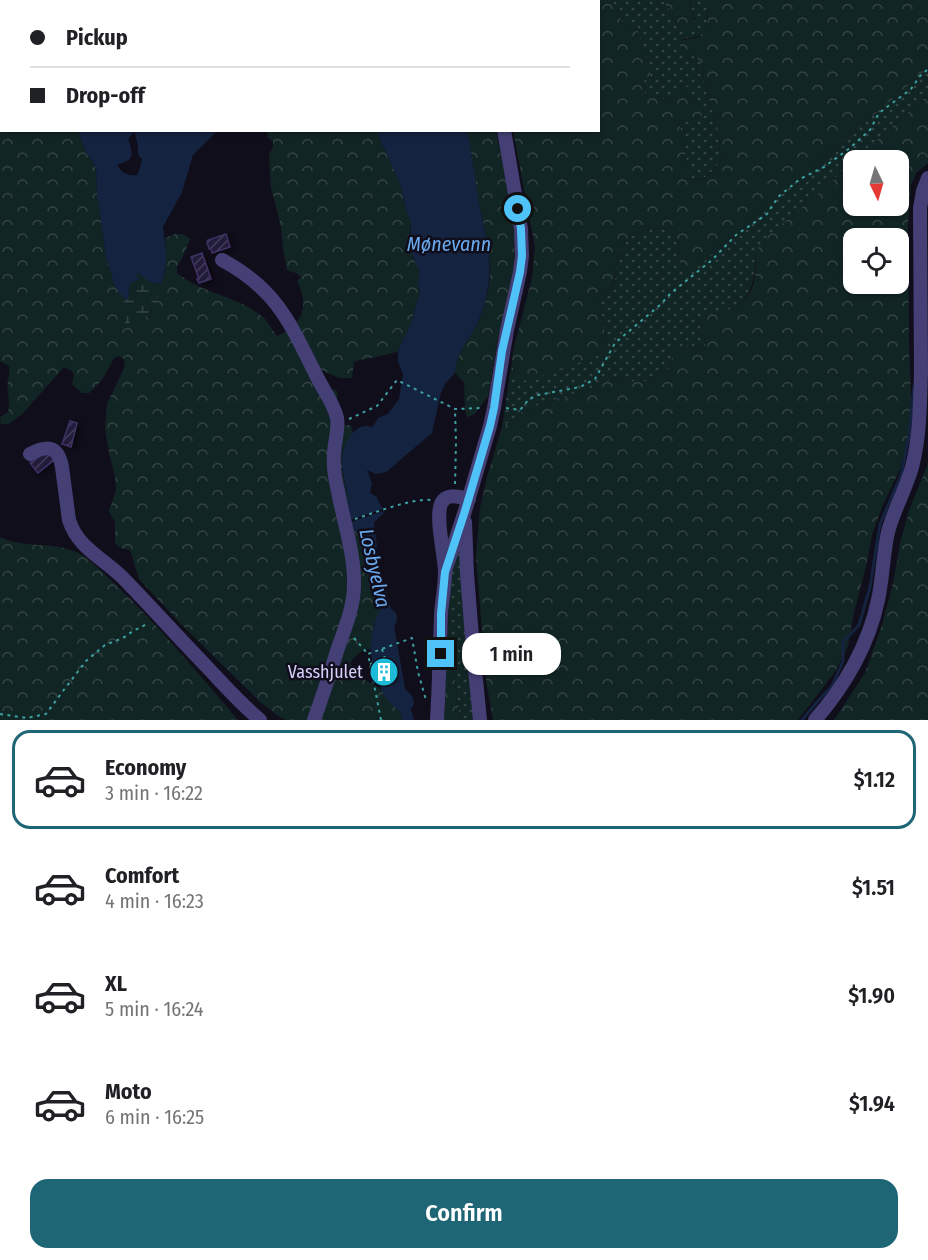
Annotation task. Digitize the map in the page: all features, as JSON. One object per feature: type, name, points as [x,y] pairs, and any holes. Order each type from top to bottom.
[{"type":"street","points":[[445,572],[467,505],[494,408],[502,351],[520,272],[521,229],[504,132]]},
{"type":"street","points":[[815,720],[841,686],[871,626],[879,598],[889,530],[914,457],[921,372],[921,208],[923,191],[928,178]]},
{"type":"street","points":[[222,260],[253,280],[271,296],[280,308],[334,408],[338,422],[333,456],[334,467],[350,549],[354,584],[344,631],[314,720]]},
{"type":"street","points":[[30,454],[41,448],[56,451],[61,460],[68,512],[75,533],[91,552],[116,570],[237,699],[260,720]]},
{"type":"street","points":[[437,720],[445,572],[440,507],[449,498],[467,505]]},
{"type":"street","points":[[467,505],[468,585],[480,720]]},
{"type":"path","points":[[338,422],[355,417],[376,406],[397,380],[455,409],[467,407],[520,410],[529,399],[538,395],[580,387],[595,379],[615,343],[712,260],[736,235],[767,214],[778,197],[800,179],[824,168],[850,148],[870,130],[879,113],[911,89],[928,69]]},
{"type":"path","points":[[353,520],[424,499],[449,498],[456,442],[455,409]]},
{"type":"path","points":[[0,714],[27,718],[46,714],[86,661],[105,645],[123,638],[160,617]]},
{"type":"path","points":[[344,631],[369,654],[381,720]]},
{"type":"path","points":[[369,654],[412,638],[426,699]]},
{"type":"path","points":[[382,649],[386,662]]},
{"type":"path","points":[[371,662],[378,679]]},
{"type":"green space","points":[[600,0],[612,0],[623,24],[636,27],[650,69],[650,76],[643,82],[642,91],[654,97],[671,100],[683,87],[689,87],[702,113],[701,120],[693,123],[679,121],[688,167],[688,179],[700,180],[715,169],[721,159],[716,127],[704,80],[703,64],[682,49],[679,42],[698,37],[705,29],[707,0],[928,0],[928,68],[695,269],[686,270],[680,265],[677,238],[670,229],[647,230],[631,237],[625,243],[616,264],[613,284],[599,298],[606,351],[528,381],[522,380],[516,373],[512,360],[532,278],[535,247],[513,132],[600,132]]},
{"type":"green space","points":[[612,0],[662,0],[675,17],[681,30],[695,19],[689,0],[707,0],[707,22],[704,32],[683,39],[689,55],[696,57],[703,64],[704,80],[716,127],[721,159],[704,178],[688,179],[688,167],[679,121],[684,120],[695,105],[694,98],[683,87],[671,100],[654,97],[642,91],[643,82],[650,76],[650,69],[636,28],[623,24]]},
{"type":"green space","points":[[662,0],[689,0],[694,17],[691,28],[686,31],[681,30],[675,17]]},
{"type":"green space","points":[[928,68],[928,95],[865,150],[843,150],[843,171],[755,260],[754,275],[747,295],[733,308],[699,323],[705,346],[697,348],[684,345],[672,358],[669,369],[650,380],[638,382],[617,377],[529,408],[502,427],[512,362],[514,372],[606,351],[599,298],[614,284],[616,264],[625,243],[631,237],[647,230],[671,229],[677,237],[680,265],[695,269]]},
{"type":"green space","points":[[928,95],[928,163],[916,173],[911,185],[909,210],[909,150],[865,150]]},
{"type":"green space","points":[[0,132],[78,132],[96,169],[106,256],[115,286],[125,298],[122,306],[132,319],[151,312],[165,268],[165,238],[183,234],[190,239],[177,266],[177,273],[202,288],[253,310],[263,317],[277,336],[286,332],[298,320],[302,314],[303,299],[297,281],[301,277],[287,270],[281,227],[271,187],[269,155],[273,141],[268,138],[267,132],[378,132],[400,183],[407,213],[411,220],[410,234],[413,257],[420,272],[418,283],[420,292],[411,324],[398,351],[354,362],[352,378],[339,378],[317,368],[326,393],[333,389],[337,391],[340,417],[345,425],[350,425],[352,428],[353,434],[345,447],[342,463],[349,502],[348,509],[351,522],[367,548],[370,580],[381,608],[389,652],[366,650],[350,663],[357,676],[398,701],[402,720],[286,720],[280,717],[261,703],[139,579],[130,550],[121,548],[115,543],[115,522],[109,511],[116,490],[105,428],[107,404],[125,366],[124,359],[119,356],[114,358],[102,380],[89,393],[82,393],[72,384],[74,375],[72,371],[64,367],[23,413],[9,424],[1,424],[0,417],[8,412],[9,408],[9,366],[0,361]]},
{"type":"green space","points":[[467,132],[496,132],[515,235],[514,275],[498,338],[488,397],[474,414],[467,417],[464,382],[455,373],[459,355],[482,312],[490,274]]},
{"type":"green space","points":[[843,171],[843,216],[909,216],[908,228],[843,228],[843,294],[909,294],[911,397],[909,435],[900,469],[872,535],[848,646],[835,672],[798,720],[493,720],[486,680],[476,556],[480,508],[502,427],[529,408],[617,377],[638,382],[650,380],[669,369],[672,350],[684,345],[697,348],[705,346],[699,323],[702,315],[729,309],[743,301],[753,286],[757,253],[763,240]]},
{"type":"green space","points":[[137,273],[159,284],[162,283],[156,302],[149,314],[139,320],[132,319],[128,325],[125,323],[122,306]]},
{"type":"green space","points":[[928,463],[928,720],[834,720],[865,673],[882,625],[909,511]]},
{"type":"green space","points":[[462,536],[476,720],[460,720],[453,666],[447,649],[451,558]]},
{"type":"green space","points":[[0,537],[19,543],[67,549],[86,558],[147,616],[238,720],[0,720]]},
{"type":"green space","points":[[447,649],[453,666],[460,720],[444,720]]},
{"type":"water","points":[[78,132],[134,132],[215,132],[193,155],[182,192],[163,227],[166,264],[162,283],[153,283],[137,273],[139,279],[131,283],[126,300],[115,286],[106,256],[94,164],[86,152]],"holes":[[[135,133],[138,155],[142,159],[138,174],[128,175],[122,172],[118,164],[130,158],[132,152],[128,139]]]},
{"type":"water","name":"Mønevann","points":[[378,132],[467,132],[487,240],[488,288],[475,328],[459,355],[455,373],[445,384],[441,393],[432,433],[386,472],[376,474],[367,470],[372,483],[370,493],[377,497],[383,509],[350,520],[342,467],[344,450],[355,431],[362,427],[373,427],[378,418],[388,414],[399,399],[403,374],[398,362],[398,351],[411,324],[420,292],[418,283],[420,272],[411,251],[411,220],[407,213],[400,183]]},
{"type":"water","points":[[384,511],[374,522],[380,573],[390,604],[405,688],[414,720],[402,720],[381,608],[370,580],[367,548],[351,522]]},
{"type":"building","points":[[226,234],[230,247],[212,253],[208,240]]},
{"type":"building","points":[[202,253],[211,279],[199,283],[191,257]]},
{"type":"building","points":[[70,421],[77,423],[71,447],[62,444]]},
{"type":"building","points":[[47,450],[54,460],[38,473],[30,463]]},
{"type":"building","name":"Vasshjulet","points":[[388,662],[393,678],[380,682],[375,665]]},
{"type":"waterway","points":[[802,720],[832,686],[843,661],[843,642],[859,625],[870,587],[880,524],[901,475],[909,436],[914,387]]},
{"type":"waterway","name":"Losbyelva","points":[[382,663],[381,640],[387,618]]},
{"type":"waterway","name":"Losbyelva","points":[[388,680],[393,691],[404,702]]},
{"type":"place","name":"Vasshjulet","points":[[384,672]]},
{"type":"route","points":[[441,654],[441,614],[445,572],[490,426],[502,351],[520,272],[522,256],[518,209]]}]
